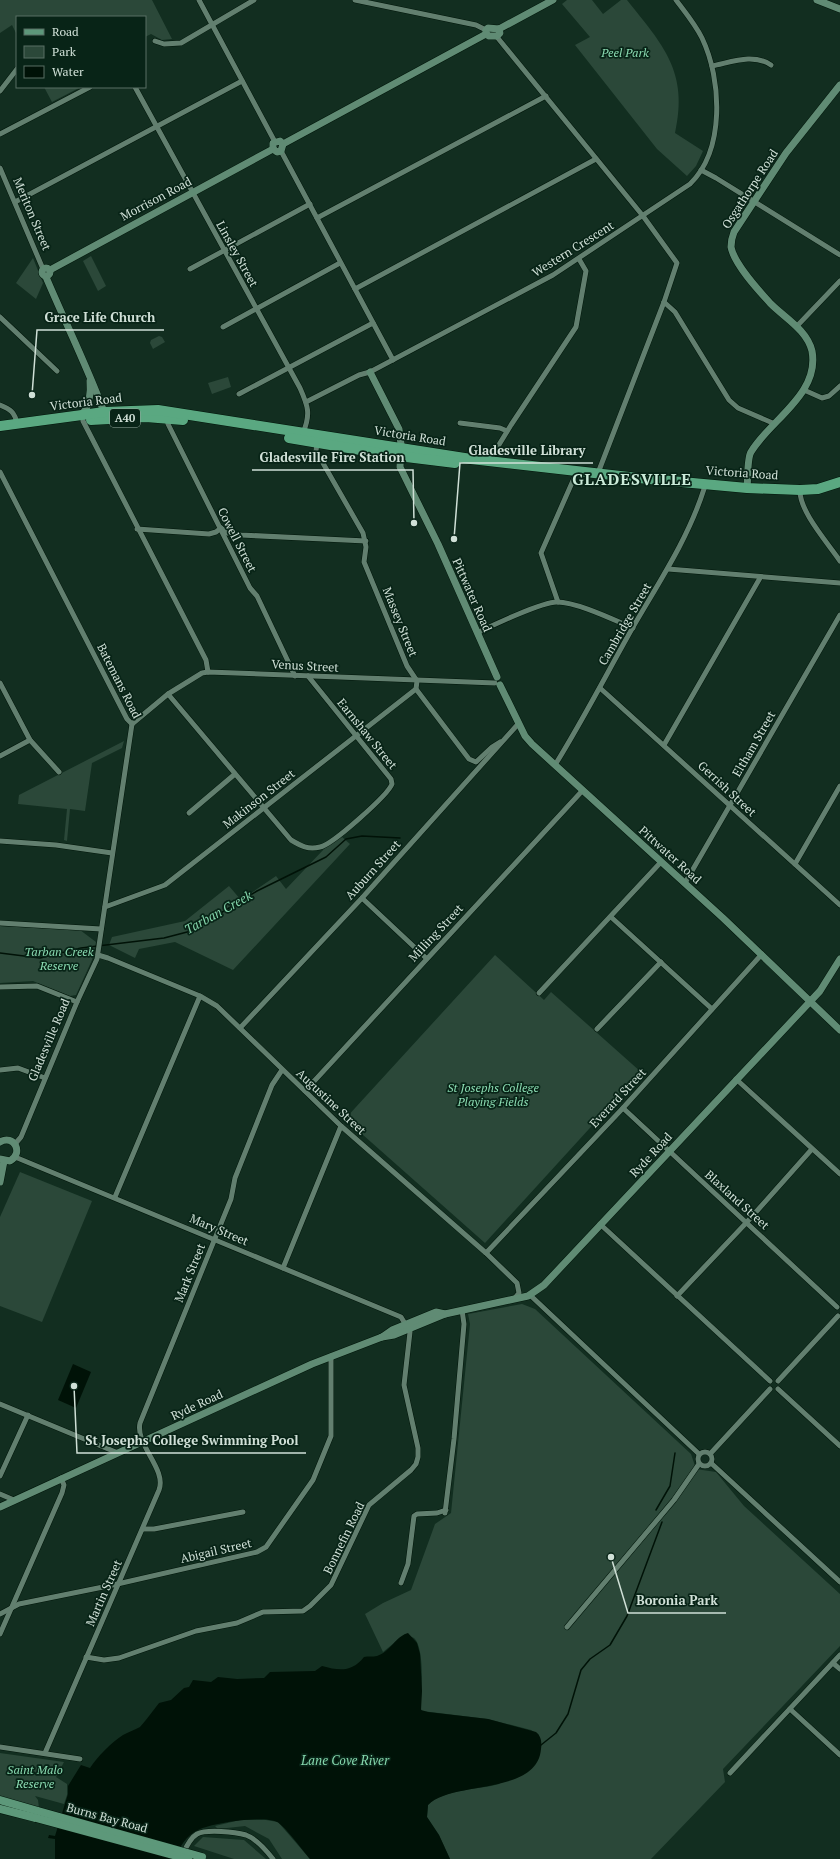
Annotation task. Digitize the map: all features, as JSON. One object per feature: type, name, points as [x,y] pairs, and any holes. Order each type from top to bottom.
[{"type":"highway","name":"Victoria Road","points":[[0,431],[146,409],[317,443],[747,488],[819,494],[840,488]]},
{"type":"highway","name":"Victoria Road","points":[[167,414],[303,433],[400,452],[575,476],[704,489],[800,492],[818,489],[840,482]]},
{"type":"highway","name":"Victoria Road","points":[[0,426],[80,419]]},
{"type":"main road","points":[[274,145],[278,140],[282,148],[486,32],[489,28],[499,29],[553,0]]},
{"type":"main road","points":[[817,0],[840,9]]},
{"type":"main road","points":[[486,32],[497,36],[500,33],[499,29]]},
{"type":"main road","name":"Osgathorpe Road","points":[[747,488],[750,453],[804,390],[812,370],[812,356],[807,339],[797,326],[771,304],[746,274],[732,250],[732,239],[734,232],[795,141],[840,85]]},
{"type":"main road","name":"Morrison Road","points":[[46,272],[274,145]]},
{"type":"main road","name":"Meriton Street","points":[[46,272],[89,376],[101,415]]},
{"type":"main road","name":"Pittwater Road","points":[[370,372],[399,429],[400,467],[438,544],[497,682],[529,740],[762,954],[840,1030]]},
{"type":"main road","points":[[80,419],[86,408],[90,386],[89,376]]},
{"type":"main road","name":"Ryde Road","points":[[0,1506],[331,1356],[382,1336],[394,1335],[407,1327],[439,1318],[445,1314],[530,1295],[544,1286],[600,1224],[810,1002],[825,985],[840,959]]},
{"type":"main road","points":[[0,1142],[8,1140],[15,1144],[17,1151],[15,1157],[10,1160],[2,1160],[0,1182]]},
{"type":"main road","name":"Burns Bay Road","points":[[0,1800],[37,1814],[188,1859]]},
{"type":"main road","name":"Burns Bay Road","points":[[0,1809],[37,1814],[205,1858]]},
{"type":"street","points":[[199,0],[274,145]]},
{"type":"street","points":[[155,42],[164,44],[181,43],[254,0]]},
{"type":"street","points":[[355,0],[478,26],[486,32]]},
{"type":"street","name":"Western Crescent","points":[[306,402],[359,375],[370,372],[553,276],[690,184],[701,170],[710,147],[716,115],[716,96],[712,66],[698,31],[676,0]]},
{"type":"street","points":[[497,36],[643,216],[677,263],[664,302],[598,473]]},
{"type":"street","points":[[712,66],[750,58],[763,60],[771,65]]},
{"type":"street","points":[[0,90],[16,70]]},
{"type":"street","points":[[15,202],[242,81]]},
{"type":"street","points":[[0,134],[88,88]]},
{"type":"street","name":"Linsley Street","points":[[136,88],[289,368],[306,402],[308,418],[303,433]]},
{"type":"street","points":[[317,218],[546,96]]},
{"type":"street","points":[[282,148],[340,264],[374,323],[393,360]]},
{"type":"street","points":[[355,289],[596,159]]},
{"type":"street","name":"Meriton Street","points":[[0,168],[46,272]]},
{"type":"street","points":[[701,170],[840,255]]},
{"type":"street","points":[[190,269],[310,204]]},
{"type":"street","points":[[489,462],[507,431],[576,327],[586,272],[579,259]]},
{"type":"street","points":[[223,327],[340,264]]},
{"type":"street","points":[[797,326],[840,281]]},
{"type":"street","points":[[664,302],[675,312],[729,400],[738,408],[775,424]]},
{"type":"street","points":[[0,318],[57,370]]},
{"type":"street","points":[[239,394],[374,323]]},
{"type":"street","points":[[804,390],[822,398],[828,396],[840,386]]},
{"type":"street","points":[[0,405],[15,414],[17,424]]},
{"type":"street","name":"Cowell Street","points":[[167,414],[172,433],[250,588],[257,596],[296,676]]},
{"type":"street","points":[[80,419],[206,660],[208,672]]},
{"type":"street","points":[[460,423],[500,428],[507,431]]},
{"type":"street","name":"Massey Street","points":[[317,443],[316,451],[358,522],[366,541],[364,562],[407,666],[417,681]]},
{"type":"street","name":"Batemans Road","points":[[0,472],[127,719],[132,724],[99,943]]},
{"type":"street","points":[[558,602],[541,553],[575,476]]},
{"type":"street","name":"Cambridge Street","points":[[555,765],[668,569],[699,505],[704,489]]},
{"type":"street","points":[[800,492],[807,511],[840,561]]},
{"type":"street","points":[[137,529],[209,534],[216,532],[221,528],[227,533],[240,535],[366,541]]},
{"type":"street","points":[[668,569],[760,578],[840,583]]},
{"type":"street","points":[[664,745],[760,578]]},
{"type":"street","points":[[477,633],[545,604],[558,602],[576,606],[633,628]]},
{"type":"street","name":"Eltham Street","points":[[685,883],[840,615]]},
{"type":"street","name":"Venus Street","points":[[132,724],[168,694],[202,673],[208,672],[417,681],[497,682]]},
{"type":"street","name":"Earnshaw Street","points":[[264,808],[291,840],[300,846],[314,848],[330,843],[381,798],[392,784],[391,779],[357,735],[308,676]]},
{"type":"street","points":[[417,681],[416,689],[469,759],[476,762],[492,747],[505,740]]},
{"type":"street","points":[[0,683],[30,740],[59,772]]},
{"type":"street","name":"Gerrish Street","points":[[600,688],[840,905]]},
{"type":"street","name":"Makinson Street","points":[[105,907],[165,885],[416,689]]},
{"type":"street","points":[[168,694],[264,808]]},
{"type":"street","name":"Auburn Street","points":[[240,1028],[362,898],[519,723]]},
{"type":"street","points":[[0,756],[30,740]]},
{"type":"street","points":[[189,813],[235,774]]},
{"type":"street","points":[[795,864],[840,786]]},
{"type":"street","name":"Milling Street","points":[[304,1091],[583,790]]},
{"type":"street","points":[[0,841],[56,845],[112,853]]},
{"type":"street","points":[[539,993],[661,862]]},
{"type":"street","points":[[362,898],[426,958]]},
{"type":"street","points":[[610,917],[712,1009]]},
{"type":"street","points":[[0,923],[101,929]]},
{"type":"street","name":"Gladesville Road","points":[[15,1144],[21,1137],[98,954],[99,943]]},
{"type":"street","name":"Augustine Street","points":[[98,954],[200,996],[217,1006],[341,1126],[486,1253],[517,1283],[519,1293],[514,1299]]},
{"type":"street","name":"Everard Street","points":[[486,1253],[623,1108],[762,954]]},
{"type":"street","points":[[597,1028],[661,962]]},
{"type":"street","points":[[0,987],[37,986],[77,1002]]},
{"type":"street","points":[[115,1197],[200,996]]},
{"type":"street","points":[[0,1070],[18,1068],[45,1078]]},
{"type":"street","name":"Mark Street","points":[[143,1441],[139,1432],[140,1423],[231,1199],[234,1178],[272,1085],[282,1070]]},
{"type":"street","points":[[736,1079],[840,1174]]},
{"type":"street","name":"Blaxland Street","points":[[623,1108],[669,1152],[839,1306]]},
{"type":"street","points":[[283,1268],[341,1126]]},
{"type":"street","points":[[677,1296],[747,1222],[812,1149]]},
{"type":"street","name":"Mary Street","points":[[15,1157],[115,1197],[401,1317],[407,1327]]},
{"type":"street","points":[[600,1224],[770,1381]]},
{"type":"street","points":[[530,1295],[699,1454]]},
{"type":"street","points":[[778,1381],[839,1316],[836,1311],[839,1306]]},
{"type":"street","points":[[401,1583],[408,1564],[414,1516],[417,1514],[445,1512],[454,1439],[464,1332],[462,1310]]},
{"type":"street","name":"Bonnefin Road","points":[[86,1657],[104,1660],[119,1658],[196,1631],[237,1623],[263,1612],[303,1611],[331,1586],[369,1506],[411,1470],[417,1461],[418,1448],[404,1385],[407,1327]]},
{"type":"street","name":"Abigail Street","points":[[0,1614],[19,1604],[119,1584],[258,1552],[270,1543],[313,1480],[331,1436],[331,1356]]},
{"type":"street","points":[[770,1381],[774,1379],[778,1381]]},
{"type":"street","points":[[770,1381],[768,1386],[770,1389]]},
{"type":"street","points":[[778,1381],[780,1385],[778,1389]]},
{"type":"street","points":[[710,1454],[770,1389]]},
{"type":"street","points":[[770,1389],[775,1391],[778,1389]]},
{"type":"street","points":[[778,1389],[840,1446]]},
{"type":"street","points":[[0,1404],[118,1453]]},
{"type":"street","points":[[0,1476],[28,1415]]},
{"type":"street","name":"Martin Street","points":[[45,1753],[160,1490],[161,1483],[143,1441]]},
{"type":"street","points":[[699,1454],[704,1452],[710,1454]]},
{"type":"street","points":[[567,1627],[674,1500],[699,1464],[699,1454]]},
{"type":"street","points":[[710,1454],[712,1458],[711,1463]]},
{"type":"street","points":[[699,1464],[706,1466],[711,1463]]},
{"type":"street","points":[[711,1463],[840,1582]]},
{"type":"street","points":[[0,1634],[62,1493],[64,1485],[61,1478]]},
{"type":"street","points":[[0,1494],[14,1500]]},
{"type":"street","points":[[143,1529],[243,1512]]},
{"type":"street","points":[[730,1773],[840,1655]]},
{"type":"street","points":[[833,1663],[840,1670]]},
{"type":"street","points":[[790,1709],[840,1755]]},
{"type":"street","points":[[0,1747],[80,1759]]},
{"type":"street","points":[[182,1859],[187,1844],[197,1834],[213,1831],[246,1835],[264,1847],[273,1859]]},
{"type":"green space","points":[[0,0],[152,0],[172,39],[162,40],[151,34],[146,36],[146,16],[16,16],[16,33],[12,25],[0,33]]},
{"type":"green space","name":"Peel Park","points":[[567,0],[592,0],[603,14],[621,0],[627,0],[652,31],[670,60],[675,76],[678,93],[678,112],[675,133],[703,151],[696,166],[687,176],[657,149],[575,45],[590,37],[562,4]]},
{"type":"green space","points":[[45,88],[79,88],[52,102]]},
{"type":"green space","points":[[91,256],[106,286],[98,291],[83,261]]},
{"type":"green space","points":[[33,258],[43,283],[36,299],[16,283]]},
{"type":"green space","points":[[159,336],[162,337],[165,342],[153,349],[150,343],[151,340]]},
{"type":"green space","points":[[228,377],[231,387],[212,394],[208,383]]},
{"type":"green space","points":[[124,741],[122,748],[92,763],[85,811],[70,809],[67,841],[64,840],[67,809],[18,804],[19,795]]},
{"type":"green space","points":[[342,837],[350,844],[233,970],[175,942],[139,949],[135,958],[109,945],[112,937],[185,921],[229,886],[241,900],[276,876],[286,889],[324,849]]},
{"type":"green space","name":"Tarban Creek Reserve","points":[[0,926],[80,930],[96,942],[92,960],[76,995],[70,996],[33,981],[0,983]]},
{"type":"green space","name":"St Josephs College Playing Fields","points":[[495,955],[544,1000],[551,992],[641,1072],[485,1243],[345,1119]]},
{"type":"green space","points":[[20,1172],[92,1201],[42,1322],[0,1306],[0,1217]]},
{"type":"green space","points":[[522,1304],[535,1309],[691,1454],[696,1469],[716,1472],[744,1506],[840,1594],[840,1646],[723,1769],[725,1782],[651,1859],[450,1859],[439,1835],[427,1817],[428,1805],[443,1796],[452,1793],[499,1784],[539,1735],[531,1730],[488,1719],[422,1711],[420,1707],[422,1671],[420,1651],[417,1643],[414,1638],[405,1634],[383,1652],[365,1614],[383,1603],[411,1590],[435,1524],[451,1513],[470,1324],[468,1314]]},
{"type":"green space","name":"Saint Malo Reserve","points":[[0,1753],[64,1762],[56,1777],[67,1784],[67,1795],[64,1804],[35,1796],[38,1800],[39,1808],[0,1797]]},
{"type":"green space","points":[[240,1820],[266,1820],[278,1822],[310,1859],[282,1859],[269,1839],[245,1826],[218,1829],[215,1826]]},
{"type":"green space","points":[[203,1837],[244,1840],[266,1859],[234,1859],[194,1846]]},
{"type":"water","points":[[73,1364],[91,1372],[76,1408],[58,1400]]},
{"type":"water","name":"Lane Cove River","points":[[408,1633],[417,1643],[420,1654],[422,1691],[421,1710],[488,1719],[536,1732],[540,1737],[541,1742],[541,1749],[536,1764],[525,1774],[510,1781],[455,1792],[440,1797],[428,1805],[427,1817],[439,1835],[450,1859],[310,1859],[280,1824],[270,1820],[260,1819],[226,1823],[205,1827],[198,1830],[190,1835],[184,1842],[179,1850],[177,1859],[55,1859],[55,1839],[48,1838],[49,1835],[55,1836],[68,1794],[68,1786],[81,1765],[90,1768],[114,1742],[123,1735],[140,1727],[159,1703],[171,1700],[184,1688],[189,1687],[193,1680],[211,1682],[218,1677],[237,1679],[264,1678],[270,1672],[315,1671],[322,1666],[334,1669],[350,1668],[364,1657],[382,1654],[400,1637]]},
{"type":"waterway","name":"Tarban Creek","points":[[0,953],[40,958],[81,948],[164,938],[191,931],[257,891],[326,857],[346,839],[362,836],[400,838]]},
{"type":"waterway","points":[[656,1510],[670,1486],[675,1453]]},
{"type":"waterway","points":[[541,1745],[556,1733],[568,1714],[581,1670],[590,1659],[610,1645],[627,1616],[662,1522]]},
{"type":"place","name":"Grace Life Church","points":[[32,395]]},
{"type":"place","name":"Gladesville Fire Station","points":[[414,523]]},
{"type":"place","name":"Gladesville Library","points":[[454,539]]},
{"type":"place","name":"St Josephs College Swimming Pool","points":[[74,1386]]},
{"type":"place","name":"Boronia Park","points":[[611,1557]]},
{"type":"district","name":"GLADESVILLE","points":[[632,479]]}]
